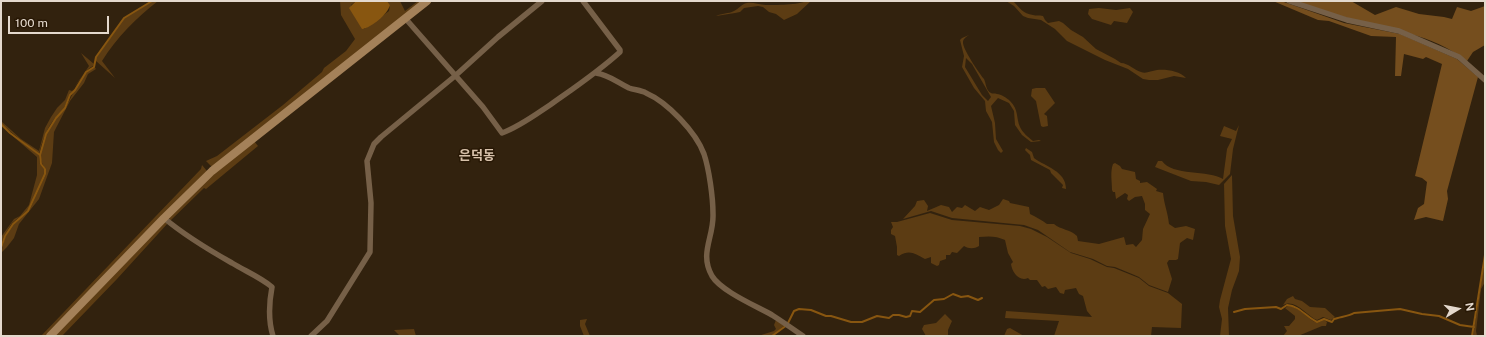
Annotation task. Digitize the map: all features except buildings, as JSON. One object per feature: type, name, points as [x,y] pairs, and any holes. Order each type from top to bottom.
[{"type":"main road","points":[[50,336],[164,218],[212,171],[427,1]]},
{"type":"street","points":[[311,336],[327,321],[370,252],[371,203],[367,161],[369,154],[381,137],[542,1]]},
{"type":"street","points":[[405,18],[483,107],[502,134],[541,111],[596,73],[620,52],[583,1]]},
{"type":"street","points":[[1289,1],[1347,20],[1399,31],[1459,57],[1485,80]]},
{"type":"street","points":[[596,73],[604,74],[631,89],[654,97],[672,111],[689,129],[703,153],[707,169],[713,215],[706,258],[713,277],[727,290],[774,316],[802,336]]},
{"type":"street","points":[[164,218],[223,258],[264,280],[272,287],[270,315],[273,336]]},
{"type":"shaded area","points":[[153,1],[158,1],[127,28],[102,61],[115,78],[96,61],[96,58],[124,18]]},
{"type":"shaded area","points":[[340,1],[356,1],[351,5],[364,29],[389,11],[390,5],[387,1],[400,1],[405,11],[418,1],[423,1],[212,167],[206,161],[217,156],[283,105],[322,72],[324,68],[346,51],[355,39],[341,15]]},
{"type":"shaded area","points":[[356,1],[387,1],[390,5],[389,9],[379,20],[362,29],[349,8]]},
{"type":"shaded area","points":[[811,1],[797,14],[784,20],[763,7],[758,6],[744,8],[740,12],[716,16],[732,12],[743,4],[747,3],[781,5]]},
{"type":"shaded area","points":[[1006,1],[1013,1],[1026,13],[1043,16],[1048,23],[1059,21],[1063,23],[1083,37],[1096,49],[1138,71],[1145,73],[1157,70],[1169,70],[1177,72],[1186,78],[1174,76],[1158,80],[1143,79],[1128,69],[1105,60],[1067,41],[1055,29],[1041,20],[1023,16],[1014,6]]},
{"type":"shaded area","points":[[1273,1],[1281,1],[1344,23],[1400,34],[1457,59],[1478,77],[1447,191],[1448,199],[1443,221],[1426,217],[1414,220],[1418,208],[1424,204],[1427,182],[1422,178],[1415,176],[1442,64],[1426,57],[1423,59],[1404,54],[1401,76],[1395,76],[1396,37],[1371,36],[1329,21],[1318,20]]},
{"type":"shaded area","points":[[1295,1],[1351,1],[1375,15],[1396,7],[1419,14],[1452,19],[1457,7],[1471,11],[1485,6],[1485,45],[1473,52],[1467,61],[1439,44],[1411,34],[1344,17]]},
{"type":"shaded area","points":[[1099,8],[1116,10],[1130,8],[1133,12],[1127,23],[1114,21],[1111,25],[1092,19],[1088,14],[1089,9]]},
{"type":"shaded area","points":[[969,35],[964,40],[963,45],[978,72],[984,79],[988,91],[1006,97],[1015,108],[1022,131],[1033,141],[1041,141],[1031,142],[1022,135],[1015,125],[1014,111],[1009,103],[998,98],[991,106],[995,123],[996,139],[1003,151],[1001,153],[998,150],[994,142],[992,122],[986,111],[985,101],[974,88],[962,67],[964,56],[960,40]],"holes":[[[966,58],[972,64],[991,97],[988,101],[982,95],[965,67]]]},
{"type":"shaded area","points":[[81,53],[94,64],[82,76],[89,66]]},
{"type":"shaded area","points":[[94,67],[96,69],[88,74],[84,83],[70,101],[54,132],[52,163],[39,199],[19,224],[14,238],[1,253],[5,237],[13,224],[29,211],[46,174],[46,169],[42,164],[41,158],[41,151],[45,136],[56,118],[65,108],[81,79]]},
{"type":"shaded area","points":[[76,86],[64,108],[47,130],[39,154],[1,123],[1,121],[21,139],[39,151],[45,128],[51,117],[65,100],[69,90],[72,91]]},
{"type":"shaded area","points":[[1045,88],[1055,103],[1044,114],[1047,116],[1048,126],[1041,126],[1036,101],[1031,96],[1032,89]]},
{"type":"shaded area","points":[[1239,125],[1233,149],[1230,174],[1219,185],[1191,181],[1155,167],[1158,161],[1162,161],[1167,166],[1174,169],[1209,174],[1223,179],[1227,149],[1232,139],[1220,136],[1224,126],[1236,131]]},
{"type":"shaded area","points":[[1,126],[39,155],[40,164],[45,170],[45,174],[28,210],[12,223],[4,236],[1,246],[1,237],[14,219],[20,216],[29,205],[37,175],[37,157]]},
{"type":"shaded area","points":[[254,141],[258,146],[206,189],[204,188],[170,221],[169,217],[202,184]]},
{"type":"shaded area","points":[[1026,148],[1032,152],[1034,158],[1054,170],[1063,178],[1066,189],[1062,188],[1063,185],[1051,173],[1050,170],[1031,160],[1030,155],[1025,150]]},
{"type":"shaded area","points":[[1115,163],[1122,169],[1135,172],[1136,179],[1140,181],[1140,183],[1147,182],[1157,189],[1156,191],[1163,193],[1169,224],[1175,228],[1186,226],[1195,229],[1193,240],[1187,238],[1180,243],[1178,259],[1169,260],[1167,263],[1172,279],[1168,292],[1149,285],[1139,277],[1115,267],[1107,266],[1093,259],[1070,252],[1038,230],[1024,225],[952,218],[931,211],[903,219],[915,206],[917,201],[924,200],[928,206],[927,211],[941,205],[949,207],[952,212],[957,207],[962,208],[965,205],[975,211],[980,207],[989,210],[999,205],[1003,199],[1009,201],[1010,203],[1029,207],[1030,214],[1047,224],[1054,224],[1071,232],[1077,236],[1078,241],[1099,244],[1124,237],[1126,245],[1133,244],[1136,247],[1142,240],[1143,229],[1150,214],[1145,210],[1145,204],[1142,196],[1135,197],[1129,201],[1127,199],[1128,195],[1125,193],[1116,199],[1115,192],[1112,190],[1111,177],[1112,167]]},
{"type":"shaded area","points":[[202,165],[207,171],[45,336],[41,336],[201,169]]},
{"type":"shaded area","points":[[1232,175],[1233,216],[1240,257],[1239,271],[1232,290],[1228,308],[1229,336],[1220,336],[1222,319],[1219,307],[1220,300],[1231,259],[1225,226],[1224,184]]},
{"type":"shaded area","points":[[930,213],[952,220],[1020,226],[1031,229],[1047,237],[1071,253],[1139,278],[1149,286],[1168,293],[1182,304],[1181,328],[1152,327],[1151,336],[1054,336],[1059,321],[1005,318],[1006,311],[1092,317],[1087,311],[1083,296],[1079,294],[1076,288],[1065,290],[1064,294],[1060,293],[1056,287],[1048,289],[1045,286],[1042,287],[1037,280],[1030,280],[1028,278],[1022,279],[1016,276],[1011,264],[1013,262],[1008,253],[1005,240],[999,238],[990,236],[979,237],[979,246],[975,248],[968,248],[964,246],[957,253],[952,252],[950,255],[946,255],[946,259],[940,261],[939,265],[937,266],[931,263],[931,257],[925,259],[909,253],[899,256],[897,255],[895,236],[891,234],[893,227],[891,222],[897,222]]},
{"type":"shaded area","points":[[164,222],[168,223],[117,279],[62,336],[55,336]]},
{"type":"shaded area","points":[[1485,258],[1485,282],[1481,289],[1476,331],[1477,336],[1473,336]]},
{"type":"shaded area","points":[[1293,296],[1295,299],[1302,301],[1310,307],[1325,308],[1335,317],[1331,320],[1323,317],[1317,320],[1301,308],[1292,304],[1287,303],[1283,305],[1287,299]]},
{"type":"shaded area","points":[[1288,306],[1300,310],[1317,323],[1324,320],[1327,322],[1326,326],[1322,326],[1298,336],[1283,336],[1287,331],[1284,326],[1289,326],[1295,319],[1295,316],[1285,308]]},
{"type":"shaded area","points":[[945,314],[952,321],[948,330],[948,336],[926,336],[922,329],[924,325],[936,323]]},
{"type":"shaded area","points":[[587,319],[585,324],[590,336],[584,336],[580,326],[580,320]]},
{"type":"shaded area","points":[[776,320],[785,325],[772,336],[758,336],[774,331],[776,329],[774,325]]},
{"type":"shaded area","points":[[1010,328],[1024,336],[1004,336],[1007,329]]},
{"type":"shaded area","points":[[414,329],[416,336],[400,336],[394,330]]},
{"type":"waterway","points":[[1,248],[5,236],[13,224],[28,211],[45,174],[45,169],[41,164],[40,155],[46,134],[56,118],[65,108],[70,95],[75,90],[86,72],[94,67],[96,57],[124,18],[152,1]]},
{"type":"waterway","points":[[1,124],[10,133],[40,155]]},
{"type":"waterway","points":[[1472,336],[1485,255]]},
{"type":"waterway","points":[[772,336],[787,325],[794,311],[799,309],[811,310],[826,316],[851,322],[862,322],[877,316],[889,318],[893,315],[906,317],[910,316],[912,311],[920,312],[934,300],[944,299],[953,294],[961,297],[968,296],[978,300],[982,298]]},
{"type":"waterway","points":[[1234,312],[1245,309],[1276,307],[1281,309],[1287,305],[1296,307],[1317,322],[1324,319],[1332,322],[1334,319],[1354,313],[1400,309],[1439,316],[1460,325],[1474,327]]},
{"type":"district","name":"은덕동","points":[[477,156]]}]
